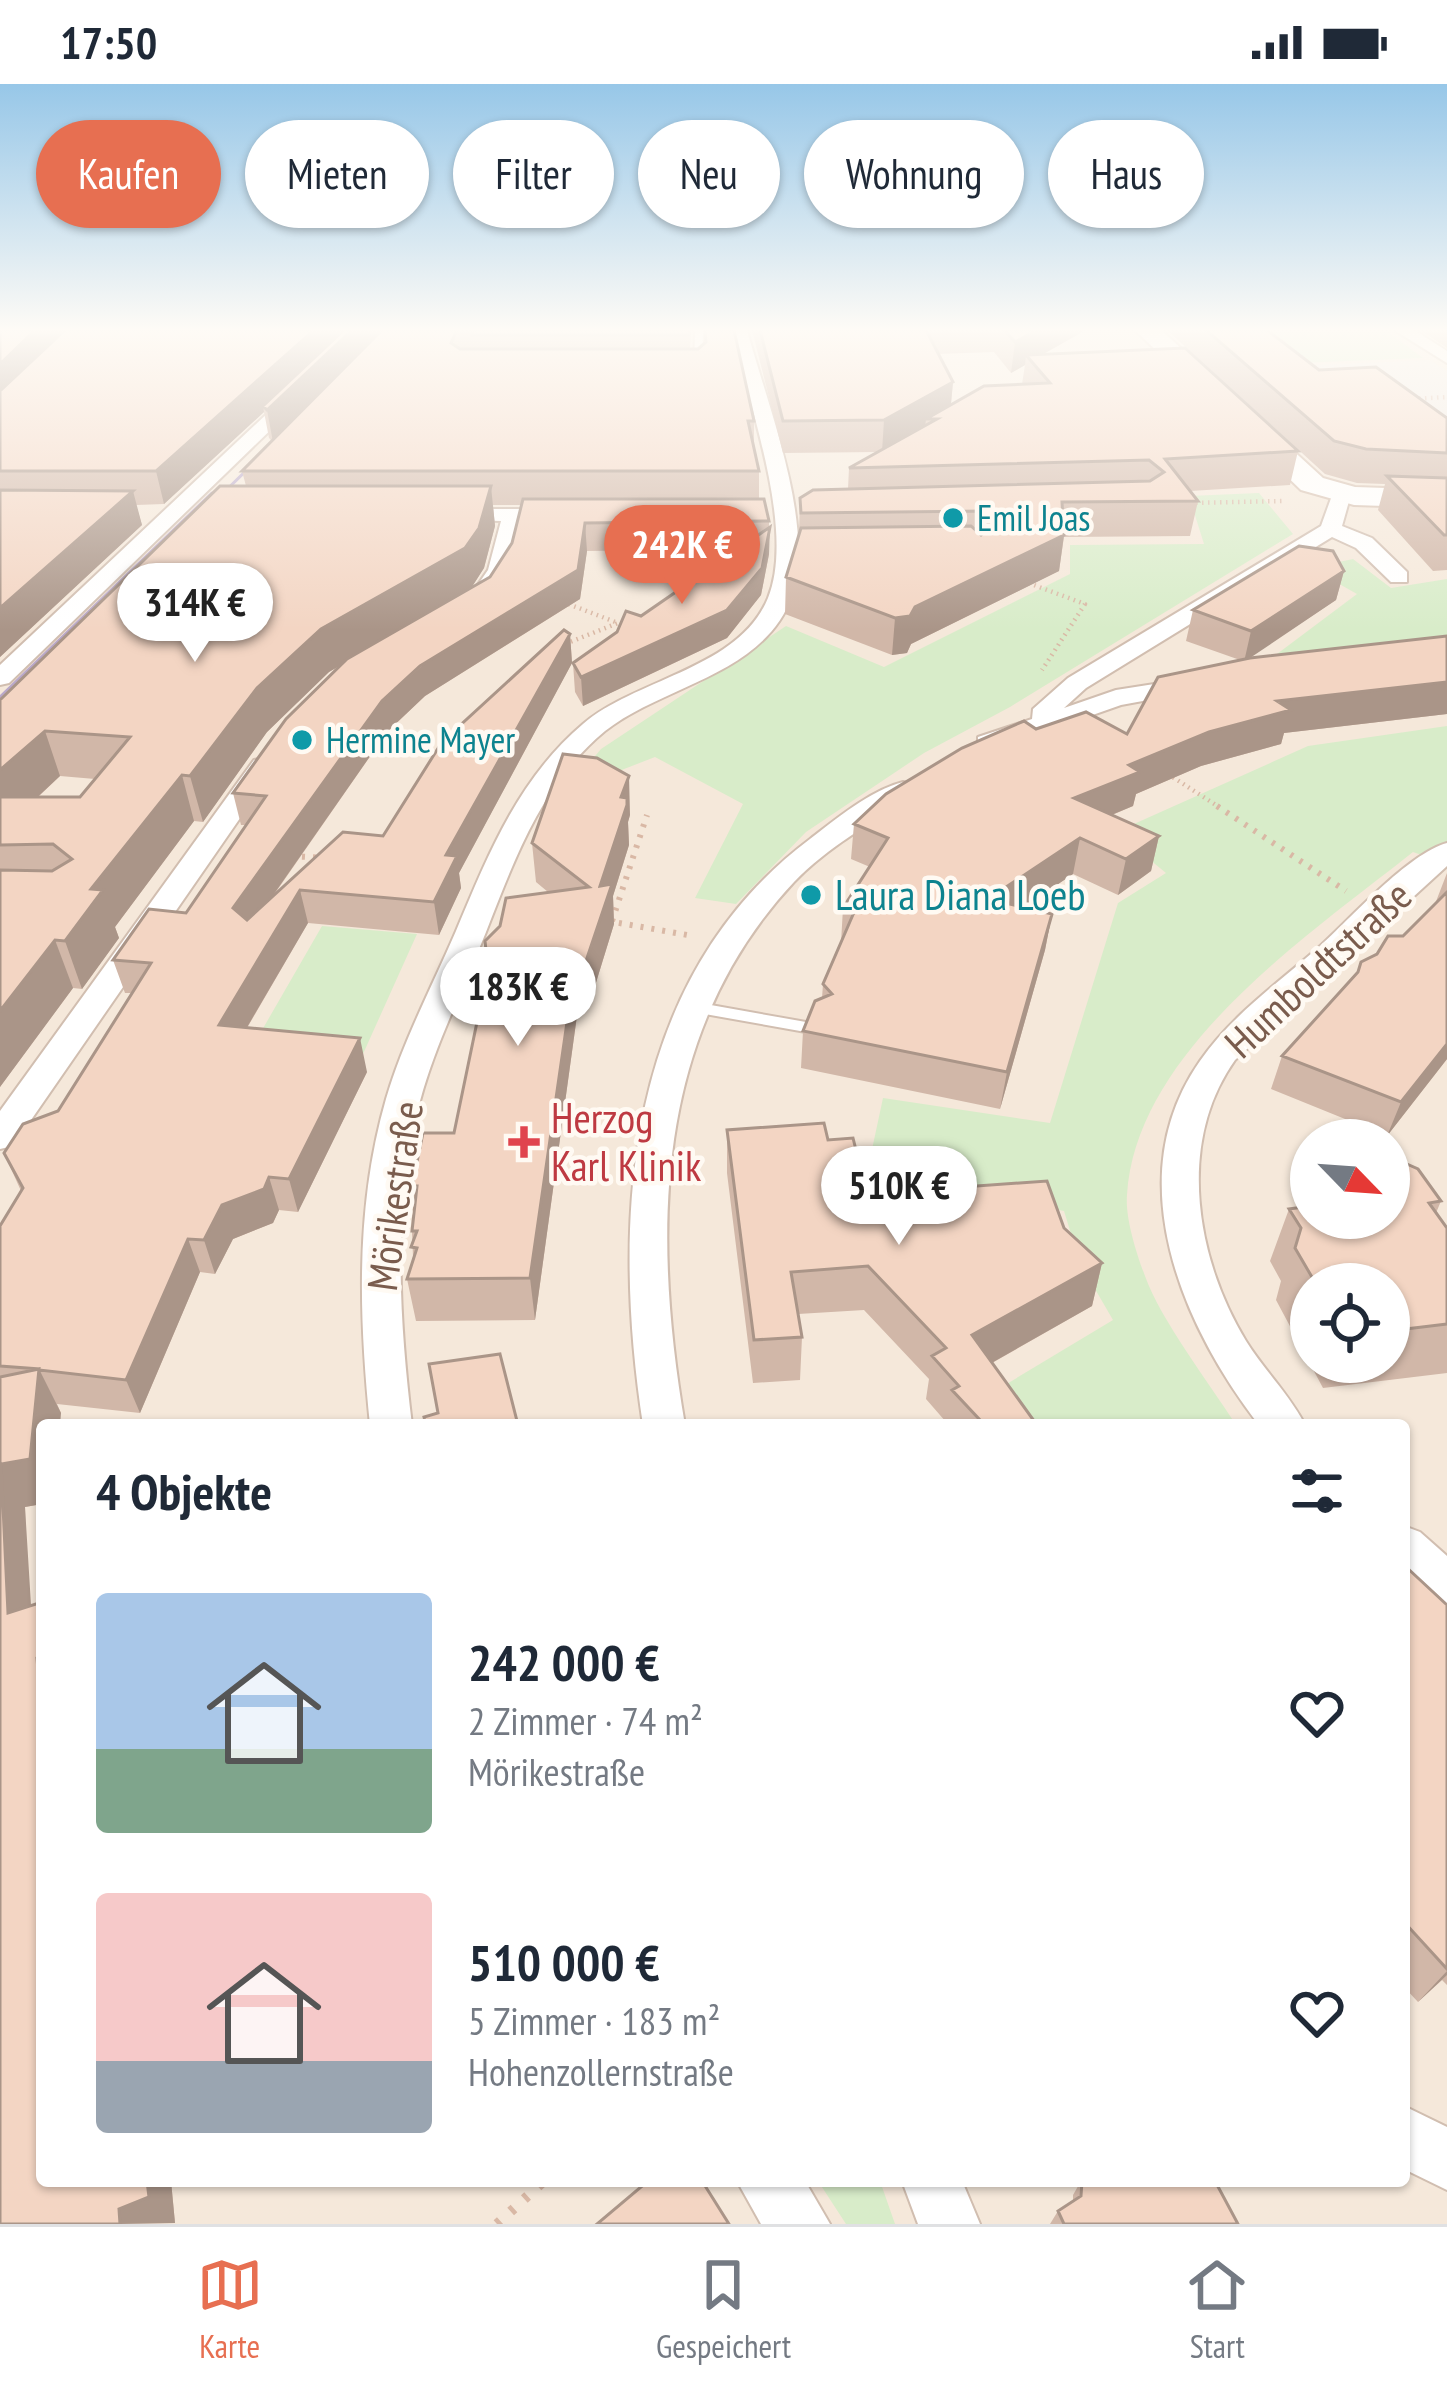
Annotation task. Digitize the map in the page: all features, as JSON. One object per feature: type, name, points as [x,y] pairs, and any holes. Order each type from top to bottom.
[{"type":"main road","points":[[1252,430],[1305,480],[1341,494],[1447,499]]},
{"type":"street","points":[[0,679],[158,515],[254,430]]},
{"type":"street","name":"Mörikestraße","points":[[390,1419],[378,1323],[385,1204],[403,1100],[506,843],[532,794],[567,750],[601,721],[716,662],[766,622],[795,556],[765,430]]},
{"type":"street","points":[[1029,725],[1077,683],[1331,529],[1341,494]]},
{"type":"street","points":[[422,515],[580,515]]},
{"type":"street","points":[[452,616],[481,598],[500,570],[513,515]]},
{"type":"street","points":[[1331,529],[1364,543],[1399,577]]},
{"type":"street","points":[[966,753],[1029,725],[1116,698],[1230,680]]},
{"type":"street","points":[[0,1137],[280,741]]},
{"type":"street","points":[[663,1419],[641,1248],[670,1060],[705,980],[783,877],[848,824],[926,776]]},
{"type":"street","name":"Humboldtstraße","points":[[1278,1419],[1255,1392],[1214,1323],[1189,1256],[1179,1187],[1184,1130],[1202,1083],[1232,1043],[1447,852]]},
{"type":"street","points":[[1410,1551],[1447,1585]]},
{"type":"street","points":[[1410,2139],[1447,2160]]},
{"type":"street","points":[[771,2187],[799,2224]]},
{"type":"street","points":[[934,2187],[949,2224]]},
{"type":"lane","points":[[694,1007],[817,1029]]},
{"type":"path","points":[[1186,513],[1178,503],[1300,500]]},
{"type":"path","points":[[1020,580],[1085,604],[1040,669]]},
{"type":"path","points":[[548,652],[619,623],[555,598]]},
{"type":"path","points":[[610,628],[630,636]]},
{"type":"path","points":[[1153,764],[1346,891]]},
{"type":"path","points":[[612,922],[647,814]]},
{"type":"path","points":[[275,854],[341,860]]},
{"type":"path","points":[[592,919],[678,932]]},
{"type":"path","points":[[496,2224],[537,2187]]},
{"type":"shaded area","points":[[0,430],[1447,430],[1447,2224],[0,2224]]},
{"type":"green space","points":[[1259,493],[1293,534],[1010,707],[924,753],[806,832],[736,904],[695,898],[743,804],[655,757],[565,792],[601,749],[786,626],[884,667],[1070,574],[1070,545],[1204,544],[1189,496]]},
{"type":"green space","points":[[1353,559],[1391,588],[1447,579],[1447,644],[1265,663],[1357,594],[1311,568]]},
{"type":"green space","points":[[1447,726],[1447,864],[1413,852],[1279,959],[1194,1045],[1161,1092],[1138,1142],[1127,1204],[1142,1267],[1174,1331],[1232,1419],[1025,1419],[1000,1388],[1113,1320],[1080,1263],[1064,1211],[868,1168],[883,1098],[1050,1123],[1118,903],[1166,873],[1116,832],[1308,746]]},
{"type":"green space","points":[[322,926],[417,934],[363,1054],[254,1044]]},
{"type":"green space","points":[[822,2187],[882,2187],[895,2224],[846,2224]]},
{"type":"building","points":[[0,430],[202,430],[156,471],[0,471]]},
{"type":"building","points":[[283,430],[750,430],[759,471],[242,471]]},
{"type":"building","points":[[917,430],[1275,430],[1298,451],[1165,459],[1198,501],[1062,502],[1064,535],[915,607],[910,616],[895,618],[786,577],[801,528],[971,526],[981,535],[995,521],[986,511],[801,513],[800,498],[813,490],[1150,481],[1164,472],[1149,460],[849,468]]},
{"type":"building","points":[[1321,430],[1447,430],[1447,453],[1366,449],[1334,441]]},
{"type":"building","points":[[1387,476],[1447,478],[1447,535],[1444,535]]},
{"type":"building","points":[[220,486],[491,486],[479,528],[465,548],[321,629],[257,688],[190,776],[182,775],[91,889],[103,890],[65,941],[55,940],[0,1011],[0,870],[52,871],[72,859],[53,844],[0,845],[0,797],[80,797],[130,737],[45,731],[0,770],[0,700]]},
{"type":"building","points":[[0,490],[133,491],[0,608]]},
{"type":"building","points":[[523,499],[764,499],[769,521],[585,523],[578,570],[420,666],[382,701],[233,908],[247,920],[343,832],[383,836],[442,742],[564,630],[570,634],[446,855],[457,856],[434,902],[300,890],[219,1025],[360,1038],[289,1179],[269,1177],[264,1189],[222,1205],[204,1240],[188,1239],[126,1380],[0,1366],[0,1226],[23,1188],[4,1153],[23,1124],[58,1111],[151,963],[113,960],[149,909],[186,913],[266,796],[233,793],[286,719],[347,659],[490,577],[512,543]]},
{"type":"building","points":[[770,527],[762,568],[727,610],[581,677],[573,663],[617,632],[626,611],[641,616]]},
{"type":"building","points":[[1299,546],[1333,551],[1344,571],[1251,631],[1193,610]]},
{"type":"building","points":[[1447,636],[1447,682],[1277,701],[1291,710],[1209,732],[1129,765],[1140,772],[1074,798],[1159,836],[1126,859],[1080,838],[988,899],[1052,914],[1007,1072],[803,1031],[815,1001],[832,994],[823,984],[855,910],[843,908],[888,838],[854,824],[886,794],[962,748],[1024,721],[1036,729],[1086,712],[1127,734],[1158,677],[1250,658]]},
{"type":"building","points":[[563,754],[597,758],[629,776],[621,797],[627,798],[627,805],[600,886],[612,884],[586,961],[576,960],[530,1278],[407,1279],[417,1248],[411,1247],[417,1231],[412,1231],[417,1186],[412,1186],[423,1133],[454,1133],[488,969],[485,941],[500,926],[506,898],[589,887],[532,843]]},
{"type":"building","points":[[1447,892],[1447,1044],[1401,1102],[1282,1056],[1358,972],[1361,962],[1377,954],[1388,936],[1403,936]]},
{"type":"building","points":[[824,1123],[828,1140],[853,1138],[867,1194],[1047,1181],[1064,1228],[1102,1263],[972,1335],[1033,1419],[979,1419],[952,1390],[959,1386],[932,1356],[946,1348],[868,1266],[791,1272],[802,1337],[754,1340],[727,1130]]},
{"type":"building","points":[[1410,1165],[1418,1169],[1441,1201],[1429,1203],[1447,1228],[1447,1324],[1410,1328],[1410,1263],[1304,1263],[1295,1248],[1298,1239],[1410,1239]]},
{"type":"building","points":[[500,1354],[516,1419],[424,1419],[438,1413],[429,1364]]},
{"type":"building","points":[[39,1369],[30,1459],[1,1464],[8,1613],[36,1604],[36,2187],[148,2187],[149,2197],[119,2209],[120,2224],[0,2224],[0,1377]]},
{"type":"building","points":[[1410,1571],[1447,1605],[1447,1969],[1410,1929]]},
{"type":"building","points":[[641,2187],[706,2187],[729,2224],[597,2224]]},
{"type":"building","points":[[1082,2187],[1218,2187],[1238,2224],[1064,2224],[1058,2211],[1081,2196]]},
{"type":"tram line","points":[[206,510],[266,451]]},
{"type":"tram line","points":[[0,697],[212,493]]},
{"type":"place","name":"Emil Joas","points":[[953,518]]},
{"type":"place","name":"Hermine Mayer","points":[[302,740]]},
{"type":"place","name":"Laura Diana Loeb","points":[[811,895]]},
{"type":"place","name":"Herzog Karl Klinik","points":[[524,1142]]}]
